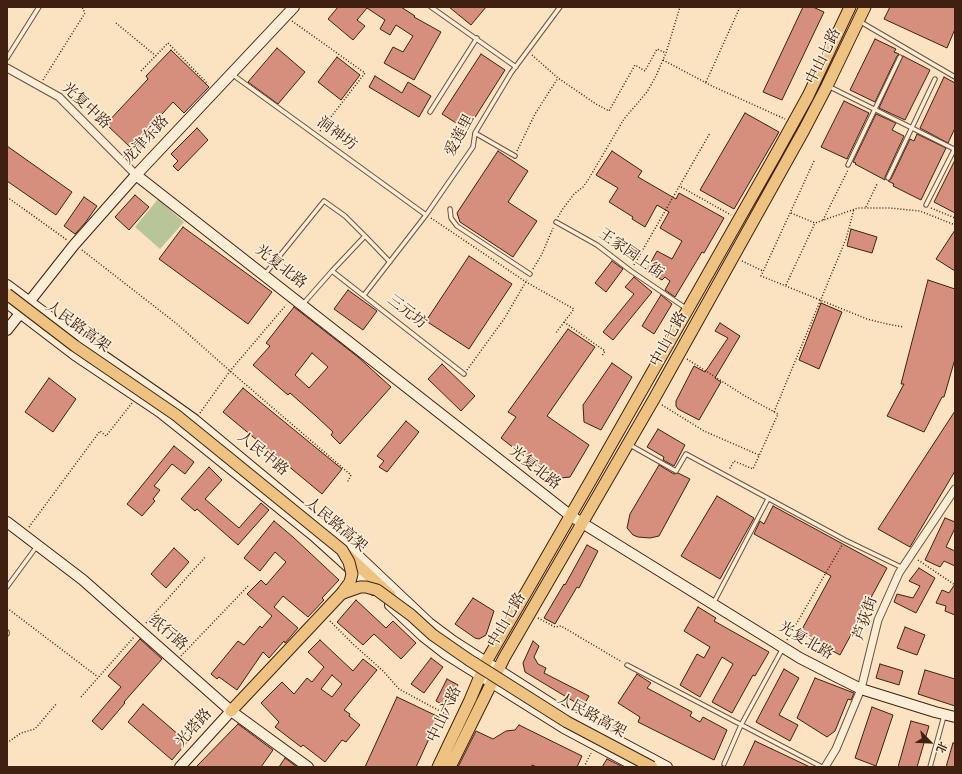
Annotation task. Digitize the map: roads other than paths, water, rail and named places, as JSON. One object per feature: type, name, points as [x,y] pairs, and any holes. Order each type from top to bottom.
[{"type":"main road","name":"龙津东路","points":[[7,330],[74,245],[136,175],[294,7]]},
{"type":"main road","name":"中山七路","points":[[480,676],[486,662],[571,516],[793,123],[822,67],[850,7]]},
{"type":"main road","name":"中山七路","points":[[491,682],[654,399],[804,130],[865,7]]},
{"type":"main road","name":"光复北路","points":[[136,175],[571,516],[807,661],[861,689],[955,717]]},
{"type":"main road","name":"人民中路","points":[[7,285],[84,343],[195,420],[353,552],[429,623],[453,641],[569,715],[667,767]]},
{"type":"main road","name":"人民路高架","points":[[7,294],[75,346],[176,415],[342,550],[445,644],[567,722],[652,767]]},
{"type":"main road","name":"人民中路","points":[[7,303],[75,355],[137,397],[194,439],[307,530],[434,645],[480,676],[564,728],[637,767]]},
{"type":"main road","name":"纸行路","points":[[7,522],[83,580],[231,711],[308,767]]},
{"type":"main road","points":[[231,711],[342,593],[350,582],[352,574],[349,562],[342,550]]},
{"type":"main road","points":[[342,593],[360,587],[377,590],[411,614]]},
{"type":"main road","name":"中山六路","points":[[438,767],[480,676]]},
{"type":"main road","name":"中山六路","points":[[450,767],[491,682]]},
{"type":"main road","name":"光塔路","points":[[180,767],[231,711]]},
{"type":"street","name":"光复中路","points":[[7,68],[59,97],[136,175]]},
{"type":"street","name":"芦荻街","points":[[823,767],[836,749],[861,689],[878,620],[903,568],[955,489]]},
{"type":"lane","points":[[7,58],[39,7]]},
{"type":"lane","points":[[431,7],[477,38],[516,67]]},
{"type":"lane","name":"爱莲里","points":[[364,295],[426,215],[473,146],[475,133],[516,67],[560,7]]},
{"type":"lane","points":[[859,21],[955,77]]},
{"type":"lane","points":[[430,112],[477,38]]},
{"type":"lane","points":[[848,165],[900,57]]},
{"type":"lane","name":"洞神坊","points":[[231,74],[426,215]]},
{"type":"lane","points":[[888,178],[936,79]]},
{"type":"lane","points":[[827,86],[954,148],[926,205]]},
{"type":"lane","points":[[475,133],[515,156]]},
{"type":"lane","points":[[265,275],[324,201],[345,216],[390,262]]},
{"type":"lane","points":[[450,209],[451,218],[457,226],[530,274]]},
{"type":"lane","name":"王家园上街","points":[[556,222],[597,245],[631,271],[688,310]]},
{"type":"lane","points":[[302,305],[365,236]]},
{"type":"lane","name":"三元坊","points":[[332,271],[464,374]]},
{"type":"lane","points":[[628,444],[676,470],[686,454],[845,540],[903,568]]},
{"type":"lane","points":[[713,604],[768,499]]},
{"type":"lane","points":[[7,587],[38,545]]},
{"type":"lane","points":[[724,764],[741,725],[783,647]]},
{"type":"lane","points":[[627,665],[823,767]]},
{"type":"lane","points":[[930,767],[944,714]]}]
